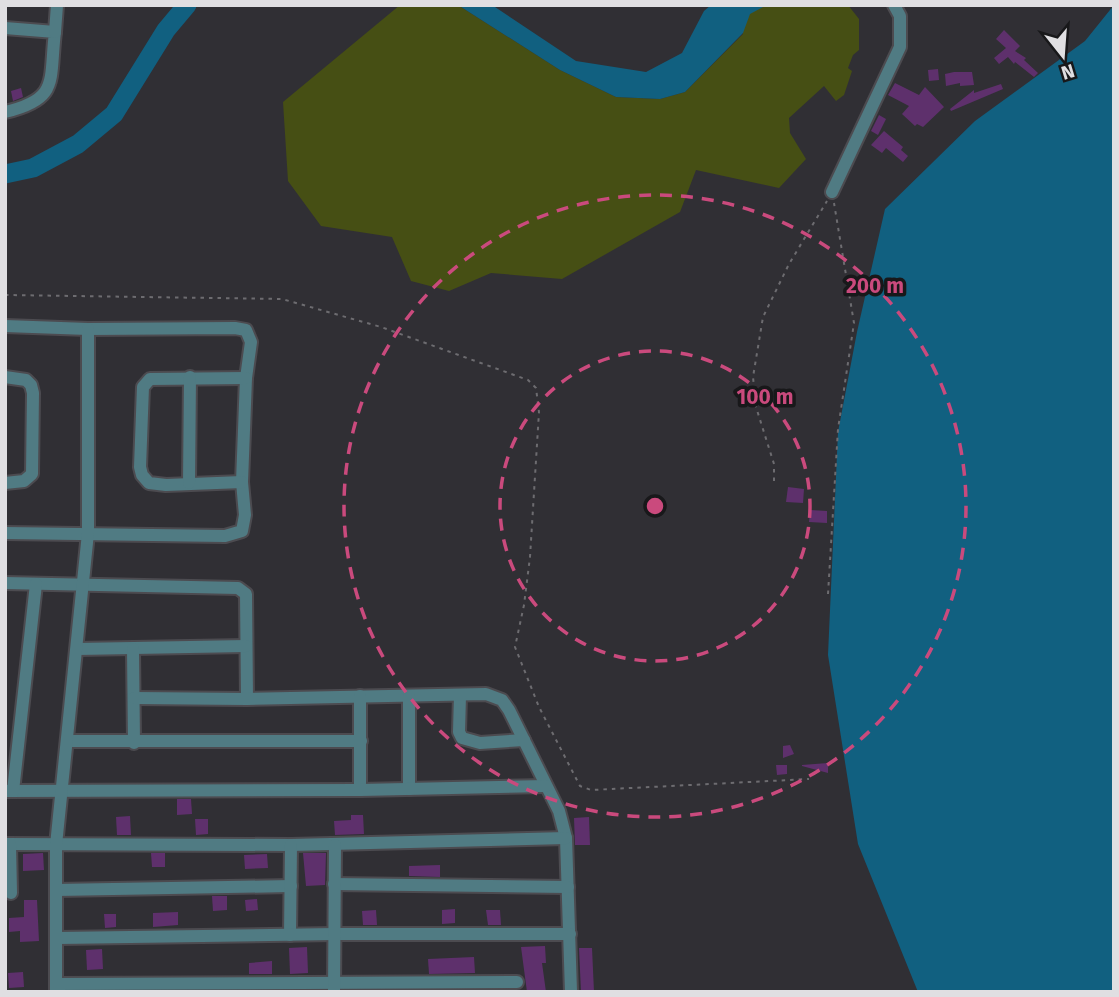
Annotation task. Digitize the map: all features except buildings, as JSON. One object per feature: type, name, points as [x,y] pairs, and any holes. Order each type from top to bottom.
[{"type":"street","points":[[5,112],[32,105],[41,99],[48,89],[57,5]]},
{"type":"street","points":[[832,192],[900,47],[900,16],[894,5]]},
{"type":"street","points":[[5,28],[55,32]]},
{"type":"street","points":[[5,326],[88,329],[219,327],[246,330],[251,342],[246,378],[242,482],[245,515],[244,528],[237,534],[5,533]]},
{"type":"street","points":[[88,329],[88,533],[56,845],[56,988],[334,987],[517,982]]},
{"type":"street","points":[[5,377],[26,380],[33,393],[32,474],[24,481],[5,482]]},
{"type":"street","points":[[189,483],[190,377]]},
{"type":"street","points":[[242,482],[166,485],[149,483],[142,475],[140,467],[142,387],[146,381],[155,378],[246,378]]},
{"type":"street","points":[[5,583],[238,588],[246,594],[247,699]]},
{"type":"street","points":[[36,584],[9,791],[360,790],[546,786]]},
{"type":"street","points":[[77,649],[246,646]]},
{"type":"street","points":[[133,649],[134,743]]},
{"type":"street","points":[[135,698],[247,699],[486,694],[502,700],[559,811],[566,838],[571,992]]},
{"type":"street","points":[[460,695],[459,732],[463,738],[480,743],[524,740]]},
{"type":"street","points":[[360,696],[360,790]]},
{"type":"street","points":[[409,789],[410,696]]},
{"type":"street","points":[[67,741],[361,741]]},
{"type":"street","points":[[11,893],[8,844],[335,845],[566,838]]},
{"type":"street","points":[[290,935],[291,845]]},
{"type":"street","points":[[334,987],[335,845]]},
{"type":"street","points":[[334,884],[568,887]]},
{"type":"street","points":[[56,890],[291,886]]},
{"type":"street","points":[[58,938],[570,934]]},
{"type":"path","points":[[774,481],[774,464],[756,407],[753,377],[763,317],[789,264],[832,192]]},
{"type":"path","points":[[828,594],[838,429],[854,323],[832,192]]},
{"type":"path","points":[[5,295],[282,299],[381,327],[528,380],[536,388],[539,412],[530,557],[515,648],[539,707],[580,786],[591,790],[809,779]]},
{"type":"green space","points":[[400,5],[458,5],[560,70],[616,97],[660,99],[685,92],[743,34],[736,5],[848,5],[859,19],[859,50],[853,55],[848,68],[852,71],[844,95],[836,101],[824,86],[789,118],[790,133],[806,159],[779,188],[696,170],[680,212],[562,279],[491,273],[449,291],[411,281],[392,237],[321,226],[288,181],[283,102]]},
{"type":"water","points":[[458,5],[492,5],[576,61],[646,72],[682,53],[704,11],[711,5],[767,5],[750,14],[743,33],[685,92],[660,99],[616,97],[560,70]]},
{"type":"water","points":[[1114,5],[1114,992],[918,992],[858,844],[828,655],[838,432],[857,332],[885,209],[975,121],[1085,41]]},
{"type":"waterway","points":[[5,174],[33,168],[78,144],[114,114],[166,30],[187,5]]}]
